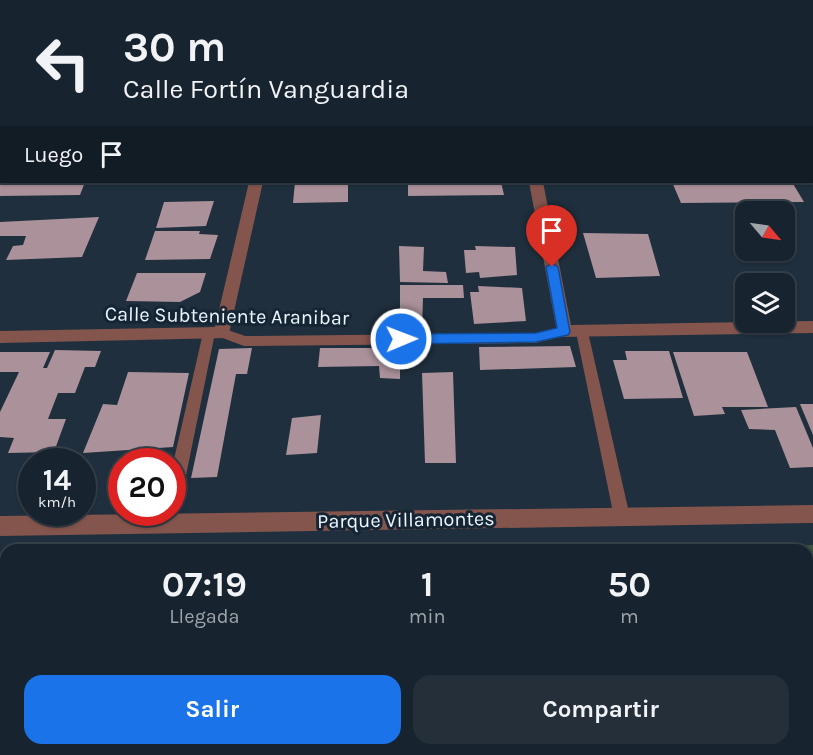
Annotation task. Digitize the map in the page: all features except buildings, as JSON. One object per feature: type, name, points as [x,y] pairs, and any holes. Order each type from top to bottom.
[{"type":"street","points":[[216,333],[256,183]]},
{"type":"street","points":[[536,183],[564,332]]},
{"type":"street","name":"Calle Subteniente Aranibar","points":[[564,332],[813,327]]},
{"type":"street","name":"Calle Subteniente Aranibar","points":[[0,337],[216,333]]},
{"type":"street","name":"Parque Villamontes","points":[[186,514],[622,517],[813,514]]},
{"type":"street","name":"Parque Villamontes","points":[[0,526],[108,518]]},
{"type":"lane","name":"Calle Subteniente Aranibar","points":[[216,333],[244,341],[536,338],[564,332]]},
{"type":"lane","points":[[582,332],[622,517]]},
{"type":"lane","points":[[186,454],[216,333]]},
{"type":"route","points":[[401,339],[536,338],[564,332],[552,267]]}]
